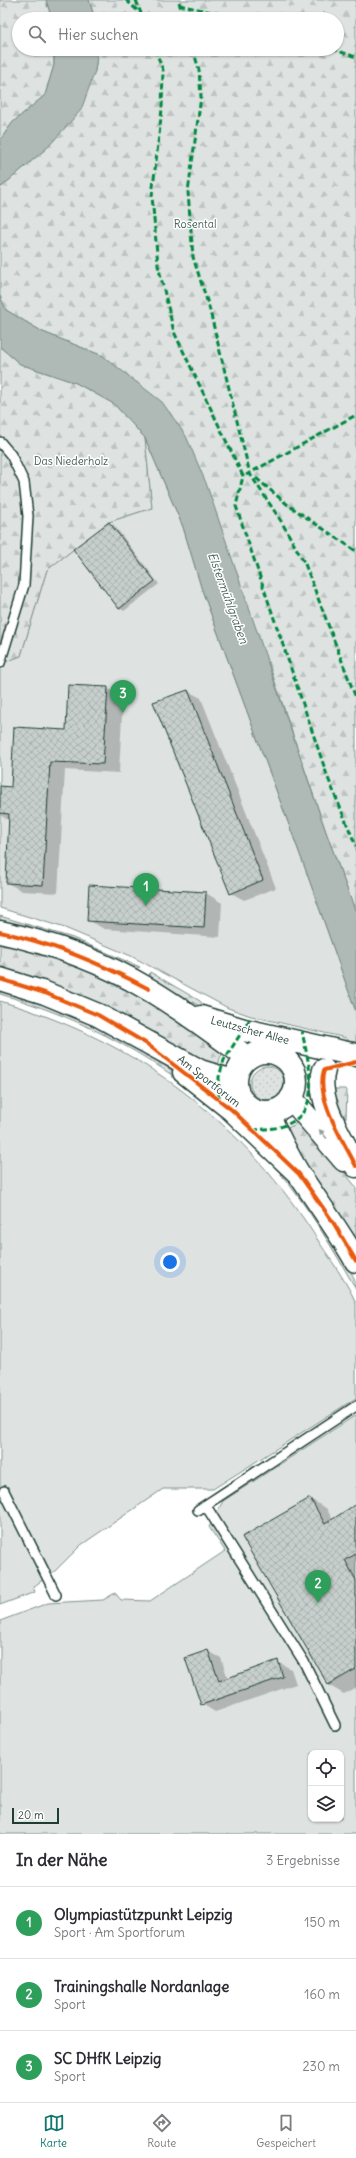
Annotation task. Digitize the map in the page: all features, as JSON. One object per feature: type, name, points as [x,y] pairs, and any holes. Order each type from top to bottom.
[{"type":"main road","points":[[0,932],[52,946],[122,975],[149,989],[248,1058]]},
{"type":"main road","name":"Am Sportforum","points":[[0,979],[45,993],[91,1012],[146,1044],[200,1071],[236,1082]]},
{"type":"main road","name":"Leutzscher Allee","points":[[149,989],[218,1023],[356,1057]]},
{"type":"main road","name":"Am Sportforum","points":[[146,1044],[232,1110],[299,1174]]},
{"type":"main road","points":[[292,1079],[281,1108],[267,1112],[257,1111],[245,1103],[237,1092],[236,1082],[239,1069],[248,1058],[255,1054],[268,1052],[280,1056],[292,1079],[356,1175]]},
{"type":"main road","name":"Leutzscher Allee","points":[[292,1079],[356,1057]]},
{"type":"main road","points":[[292,1079],[356,1062]]},
{"type":"main road","points":[[324,1070],[321,1079],[326,1103],[356,1166]]},
{"type":"main road","name":"Am Sportforum","points":[[267,1112],[280,1141],[299,1174],[333,1222],[356,1261]]},
{"type":"lane","points":[[0,442],[11,455],[24,482],[28,516],[24,585],[0,663]]},
{"type":"lane","points":[[335,1725],[304,1662],[202,1508],[356,1406]]},
{"type":"lane","points":[[4,1491],[56,1594]]},
{"type":"green space","points":[[0,0],[46,0],[50,12],[12,12],[12,56],[54,56],[54,65],[45,95],[13,122],[0,140]]},
{"type":"green space","name":"Rosental","points":[[89,0],[356,0],[356,913],[326,832],[269,664],[103,356],[43,332],[6,310],[0,296],[0,188],[48,147],[95,71],[97,56],[344,56],[344,12],[93,12]]},
{"type":"green space","name":"Das Niederholz","points":[[0,347],[20,364],[76,383],[114,404],[145,438],[152,508],[109,522],[47,570],[21,656],[0,664]]},
{"type":"green space","points":[[145,438],[183,527],[202,590],[305,868],[356,1012],[356,1042],[350,1042],[346,1038],[251,1016],[228,1008],[131,956],[65,928],[0,908],[0,664],[21,656],[47,570],[109,522],[152,508]]},
{"type":"green space","points":[[0,916],[73,938],[140,967],[134,969],[51,935],[0,920]]},
{"type":"green space","points":[[0,938],[42,951],[127,986],[226,1048],[220,1058],[217,1071],[0,971]]},
{"type":"green space","points":[[150,972],[200,1001],[208,1011],[149,977]]},
{"type":"green space","points":[[0,990],[50,1007],[98,1028],[143,1052],[185,1080],[225,1112],[261,1148],[295,1188],[349,1268],[353,1275],[356,1289],[320,1229],[291,1186],[251,1141],[220,1112],[153,1062],[117,1041],[80,1023],[41,1007],[0,994]]},
{"type":"green space","points":[[0,1001],[51,1018],[98,1039],[143,1064],[184,1092],[223,1125],[258,1161],[291,1201],[335,1266],[354,1299],[356,1305],[356,1398],[213,1489],[163,1489],[81,1545],[55,1571],[33,1587],[35,1592],[0,1605]]},
{"type":"green space","points":[[264,1066],[270,1066],[274,1067],[281,1073],[284,1083],[283,1090],[277,1097],[270,1100],[264,1100],[260,1099],[253,1093],[250,1086],[250,1080],[251,1076],[257,1069]]},
{"type":"green space","points":[[332,1089],[346,1089],[347,1091],[346,1118],[341,1118]]},
{"type":"green space","points":[[303,1120],[356,1187],[356,1246],[282,1131]]},
{"type":"green space","points":[[356,1415],[356,1834],[0,1834],[0,1621],[48,1603],[103,1600],[115,1593],[121,1600],[150,1601],[225,1551],[209,1527],[223,1501]]},
{"type":"water","points":[[46,0],[89,0],[93,12],[50,12]]},
{"type":"water","points":[[54,56],[97,56],[95,71],[81,110],[48,147],[0,188],[0,140],[13,122],[45,95],[54,65]]},
{"type":"water","name":"Elstermühlgraben","points":[[0,296],[6,310],[43,332],[103,356],[162,402],[186,436],[206,483],[326,832],[356,913],[356,1012],[305,868],[202,590],[183,527],[145,438],[114,404],[76,383],[20,364],[0,347]]},
{"type":"building","points":[[109,522],[155,581],[119,609],[73,549]]},
{"type":"building","points":[[68,685],[108,687],[103,764],[50,762],[43,885],[6,883],[9,814],[0,813],[0,786],[11,787],[14,727],[66,730]]},
{"type":"building","points":[[188,690],[263,880],[230,894],[153,702]]},
{"type":"building","points":[[89,885],[206,892],[204,928],[87,921]]},
{"type":"building","points":[[310,1498],[325,1524],[356,1504],[356,1554],[345,1560],[356,1580],[356,1669],[328,1685],[242,1537]]},
{"type":"building","points":[[208,1650],[219,1681],[278,1660],[283,1677],[201,1705],[185,1658]]},
{"type":"marked path","points":[[126,0],[139,12]]},
{"type":"marked path","points":[[136,0],[140,12]]},
{"type":"marked path","points":[[179,2],[182,12]]},
{"type":"marked path","points":[[179,5],[212,12]]},
{"type":"marked path","points":[[344,53],[356,57]]},
{"type":"marked path","points":[[158,56],[163,70],[162,109],[152,196],[158,265],[174,332],[243,476],[236,506],[328,778],[356,846]]},
{"type":"marked path","points":[[195,56],[199,70],[201,97],[188,192],[193,257],[209,307],[250,474],[281,521],[305,564],[356,698]]},
{"type":"marked path","points":[[246,475],[356,415]]},
{"type":"marked path","points":[[256,478],[288,505],[356,551]]},
{"type":"marked path","points":[[219,1099],[219,1077],[224,1060],[250,1019]]},
{"type":"marked path","points":[[253,1130],[280,1127],[294,1120],[304,1111],[309,1100],[310,1072],[302,1031]]},
{"type":"cycle path","points":[[0,932],[58,948],[113,971],[149,989]]},
{"type":"cycle path","points":[[0,979],[45,993],[98,1015],[147,1044],[232,1110],[299,1174],[333,1222],[356,1261]]},
{"type":"cycle path","points":[[356,1062],[324,1070],[322,1081],[323,1094],[332,1119],[356,1166]]},
{"type":"place","name":"SC DHfK Leipzig","points":[[123,713]]},
{"type":"place","name":"Olympiastützpunkt Leipzig","points":[[146,906]]},
{"type":"place","name":"Trainingshalle Nordanlage","points":[[318,1603]]}]
